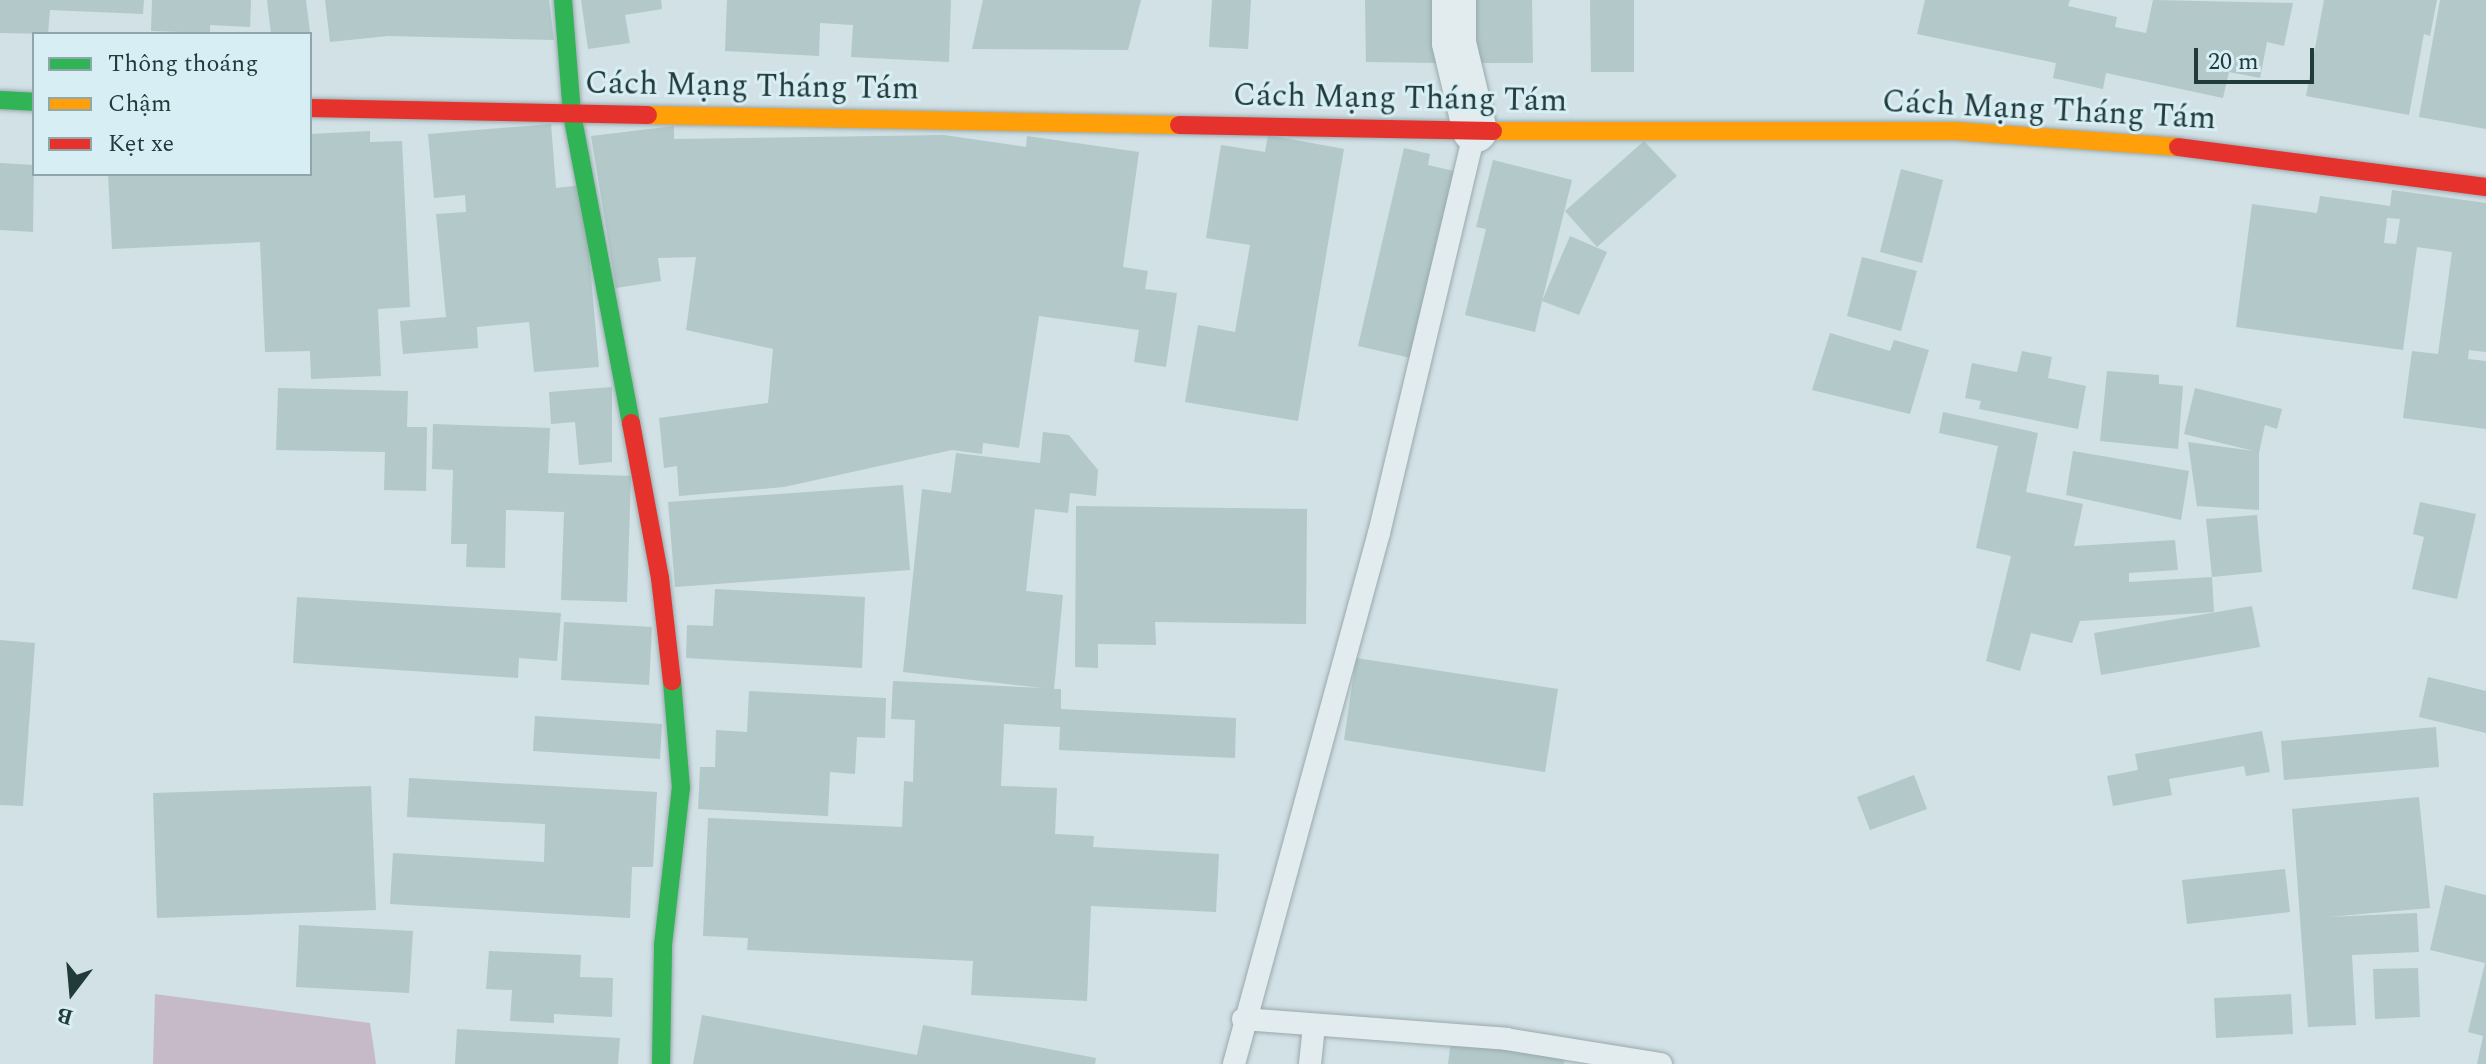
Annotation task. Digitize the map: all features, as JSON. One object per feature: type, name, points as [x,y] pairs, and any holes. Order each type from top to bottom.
[{"type":"street","points":[[563,0],[572,114],[660,578],[672,684],[681,788],[663,945],[661,1064]]},
{"type":"street","points":[[1454,0],[1454,43],[1475,131]]},
{"type":"street","points":[[0,100],[32,102]]},
{"type":"street","name":"Cách Mạng Tháng Tám","points":[[312,108],[1475,131],[1955,131],[2228,150],[2486,187]]},
{"type":"lane","points":[[1234,1064],[1243,1019],[1379,533],[1475,131]]},
{"type":"lane","points":[[1243,1019],[1506,1039],[1661,1064]]},
{"type":"lane","points":[[1310,1064],[1314,1025]]},
{"type":"shaded area","points":[[155,994],[370,1023],[376,1064],[153,1064]]},
{"type":"building","points":[[0,0],[144,0],[143,14],[50,10],[48,32],[0,33]]},
{"type":"building","points":[[152,0],[251,0],[250,27],[210,25],[210,32],[151,31]]},
{"type":"building","points":[[267,0],[306,0],[310,32],[271,32]]},
{"type":"building","points":[[325,0],[549,0],[554,40],[388,36],[330,42]]},
{"type":"building","points":[[581,0],[661,0],[662,9],[625,15],[630,43],[588,49]]},
{"type":"building","points":[[727,0],[951,0],[949,62],[851,57],[853,25],[820,23],[819,56],[725,51]]},
{"type":"building","points":[[983,0],[1141,0],[1128,50],[972,49]]},
{"type":"building","points":[[1212,0],[1251,0],[1248,49],[1209,47]]},
{"type":"building","points":[[1365,0],[1441,0],[1440,63],[1366,62]]},
{"type":"building","points":[[1470,0],[1532,0],[1533,63],[1471,63]]},
{"type":"building","points":[[1590,0],[1634,0],[1634,72],[1591,72]]},
{"type":"building","points":[[1925,0],[2070,0],[2068,6],[2117,17],[2115,27],[2146,33],[2153,0],[2293,3],[2284,46],[2267,42],[2260,78],[2229,72],[2223,98],[2106,73],[2103,89],[2053,78],[2056,63],[1917,34]]},
{"type":"building","points":[[2324,0],[2437,0],[2430,36],[2424,34],[2409,115],[2306,96]]},
{"type":"building","points":[[2440,0],[2486,0],[2486,129],[2419,117]]},
{"type":"building","points":[[551,124],[556,188],[583,185],[599,367],[534,372],[529,322],[477,327],[478,348],[403,354],[400,321],[446,317],[436,214],[466,212],[465,195],[434,198],[428,134]]},
{"type":"building","points":[[674,126],[674,139],[944,135],[1026,147],[1027,136],[1139,152],[1123,267],[1148,271],[1145,289],[1177,293],[1166,367],[1134,362],[1139,330],[1039,316],[1019,448],[983,443],[982,454],[952,450],[784,487],[679,496],[677,466],[664,468],[659,418],[768,403],[773,349],[686,330],[696,257],[658,258],[661,281],[616,288],[591,136]]},
{"type":"building","points":[[370,131],[370,142],[402,141],[410,307],[378,309],[381,376],[311,379],[310,351],[265,352],[260,242],[112,249],[108,176],[312,176],[312,134]]},
{"type":"building","points":[[1268,135],[1344,149],[1298,421],[1185,402],[1198,325],[1235,332],[1250,245],[1206,238],[1221,145],[1265,152]]},
{"type":"building","points":[[1644,141],[1677,176],[1597,247],[1565,211]]},
{"type":"building","points":[[1404,148],[1430,154],[1428,165],[1458,172],[1415,359],[1358,346]]},
{"type":"building","points":[[1493,160],[1572,180],[1535,332],[1465,315],[1486,229],[1476,227]]},
{"type":"building","points":[[0,163],[32,165],[33,232],[0,230]]},
{"type":"building","points":[[1901,169],[1943,180],[1922,263],[1880,252]]},
{"type":"building","points":[[2392,190],[2486,203],[2486,352],[2469,350],[2468,359],[2486,361],[2486,429],[2403,418],[2412,351],[2438,354],[2452,252],[2417,247],[2403,350],[2236,327],[2252,204],[2317,213],[2320,196],[2390,206]],"holes":[[[2387,218],[2400,219],[2396,244],[2384,243]]]},
{"type":"building","points":[[1570,236],[1607,252],[1579,315],[1542,301]]},
{"type":"building","points":[[1862,257],[1917,271],[1901,331],[1847,316]]},
{"type":"building","points":[[1830,333],[1890,351],[1894,340],[1929,350],[1910,414],[1812,390]]},
{"type":"building","points":[[2022,351],[2052,357],[2048,378],[2086,386],[2078,429],[1979,409],[1981,401],[1965,398],[1972,363],[2017,372]]},
{"type":"building","points":[[2107,371],[2159,375],[2159,384],[2183,386],[2178,449],[2100,441]]},
{"type":"building","points":[[612,387],[612,462],[579,465],[575,422],[551,424],[549,392]]},
{"type":"building","points":[[278,388],[408,391],[407,427],[427,427],[426,491],[384,490],[385,452],[276,450]]},
{"type":"building","points":[[2195,388],[2282,409],[2277,429],[2265,425],[2259,453],[2259,510],[2197,506],[2188,442],[2254,451],[2184,434]]},
{"type":"building","points":[[1943,412],[2038,433],[2026,492],[2083,504],[2074,546],[2175,540],[2178,570],[2129,573],[2129,582],[2212,577],[2214,612],[2080,621],[2072,643],[2031,633],[2020,671],[1986,661],[2011,556],[1976,548],[1998,446],[1939,433]]},
{"type":"building","points":[[433,424],[550,428],[548,473],[631,476],[627,602],[561,600],[564,512],[506,510],[505,568],[466,567],[467,544],[451,544],[453,470],[432,469]]},
{"type":"building","points":[[1043,432],[1069,435],[1098,470],[1096,496],[1070,493],[1068,513],[1035,509],[1026,591],[1063,595],[1054,689],[1061,689],[1061,709],[1236,718],[1235,758],[1059,750],[1060,727],[1004,724],[1001,786],[1057,788],[1055,834],[1094,836],[1093,847],[1219,854],[1216,912],[1091,906],[1087,1001],[971,995],[973,961],[747,950],[748,938],[703,936],[708,818],[902,827],[904,781],[913,782],[915,720],[891,719],[893,681],[1043,688],[903,672],[922,489],[951,493],[956,453],[1040,463]]},
{"type":"building","points":[[2073,451],[2189,471],[2181,520],[2066,495]]},
{"type":"building","points":[[903,485],[910,570],[675,587],[668,502]]},
{"type":"building","points":[[2420,502],[2476,514],[2457,599],[2412,589],[2424,537],[2413,534]]},
{"type":"building","points":[[1076,506],[1307,509],[1306,624],[1155,622],[1156,645],[1098,644],[1098,668],[1075,667]]},
{"type":"building","points":[[2257,515],[2262,572],[2212,577],[2206,519]]},
{"type":"building","points":[[715,589],[865,597],[862,668],[686,658],[687,625],[713,626]]},
{"type":"building","points":[[297,597],[561,613],[557,661],[519,658],[518,678],[293,663]]},
{"type":"building","points":[[2252,606],[2260,647],[2101,675],[2094,633]]},
{"type":"building","points":[[564,622],[652,627],[649,685],[561,680]]},
{"type":"building","points":[[0,640],[35,643],[23,806],[0,805]]},
{"type":"building","points":[[1356,658],[1558,689],[1545,772],[1344,740]]},
{"type":"building","points":[[2428,677],[2486,691],[2486,733],[2419,717]]},
{"type":"building","points":[[749,691],[886,698],[885,738],[857,737],[855,774],[830,772],[828,816],[698,809],[700,767],[715,767],[716,730],[747,732]]},
{"type":"building","points":[[535,716],[662,724],[660,759],[533,751]]},
{"type":"building","points":[[2436,727],[2439,767],[2284,780],[2281,741]]},
{"type":"building","points":[[2262,731],[2270,772],[2246,776],[2244,766],[2169,779],[2172,795],[2113,806],[2107,776],[2138,770],[2135,754]]},
{"type":"building","points":[[1914,775],[1927,809],[1870,830],[1857,797]]},
{"type":"building","points":[[409,778],[657,792],[653,867],[632,867],[630,918],[390,904],[393,853],[544,862],[545,824],[407,817]]},
{"type":"building","points":[[371,786],[376,910],[157,918],[153,793]]},
{"type":"building","points":[[2419,797],[2430,908],[2328,917],[2417,913],[2419,952],[2352,955],[2356,1025],[2308,1027],[2292,809]]},
{"type":"building","points":[[2285,869],[2290,912],[2187,924],[2182,880]]},
{"type":"building","points":[[2445,885],[2486,895],[2486,1064],[2477,1064],[2483,1036],[2468,1032],[2485,963],[2430,950]]},
{"type":"building","points":[[299,925],[413,931],[409,993],[296,987]]},
{"type":"building","points":[[489,951],[581,955],[580,977],[613,978],[612,1017],[554,1014],[554,1023],[510,1021],[512,990],[486,989]]},
{"type":"building","points":[[2418,968],[2420,1017],[2375,1019],[2373,969]]},
{"type":"building","points":[[2291,994],[2293,1034],[2216,1038],[2214,998]]},
{"type":"building","points":[[702,1015],[917,1055],[923,1025],[1096,1058],[1095,1064],[693,1064]]},
{"type":"building","points":[[457,1029],[620,1038],[618,1064],[455,1064]]},
{"type":"building","points":[[1451,1040],[1565,1056],[1564,1064],[1448,1064]]},
{"type":"traffic: fast","points":[[563,0],[572,114],[631,423]]},
{"type":"traffic: fast","points":[[0,100],[32,102]]},
{"type":"traffic: fast","points":[[661,1064],[663,945],[681,788],[672,681]]},
{"type":"traffic: slow","points":[[648,115],[1179,125]]},
{"type":"traffic: slow","points":[[1493,131],[1955,131],[2178,147]]},
{"type":"traffic: jam","points":[[312,108],[648,115]]},
{"type":"traffic: jam","points":[[1179,125],[1493,131]]},
{"type":"traffic: jam","points":[[2178,147],[2486,187]]},
{"type":"traffic: jam","points":[[631,423],[660,578],[672,681]]}]
